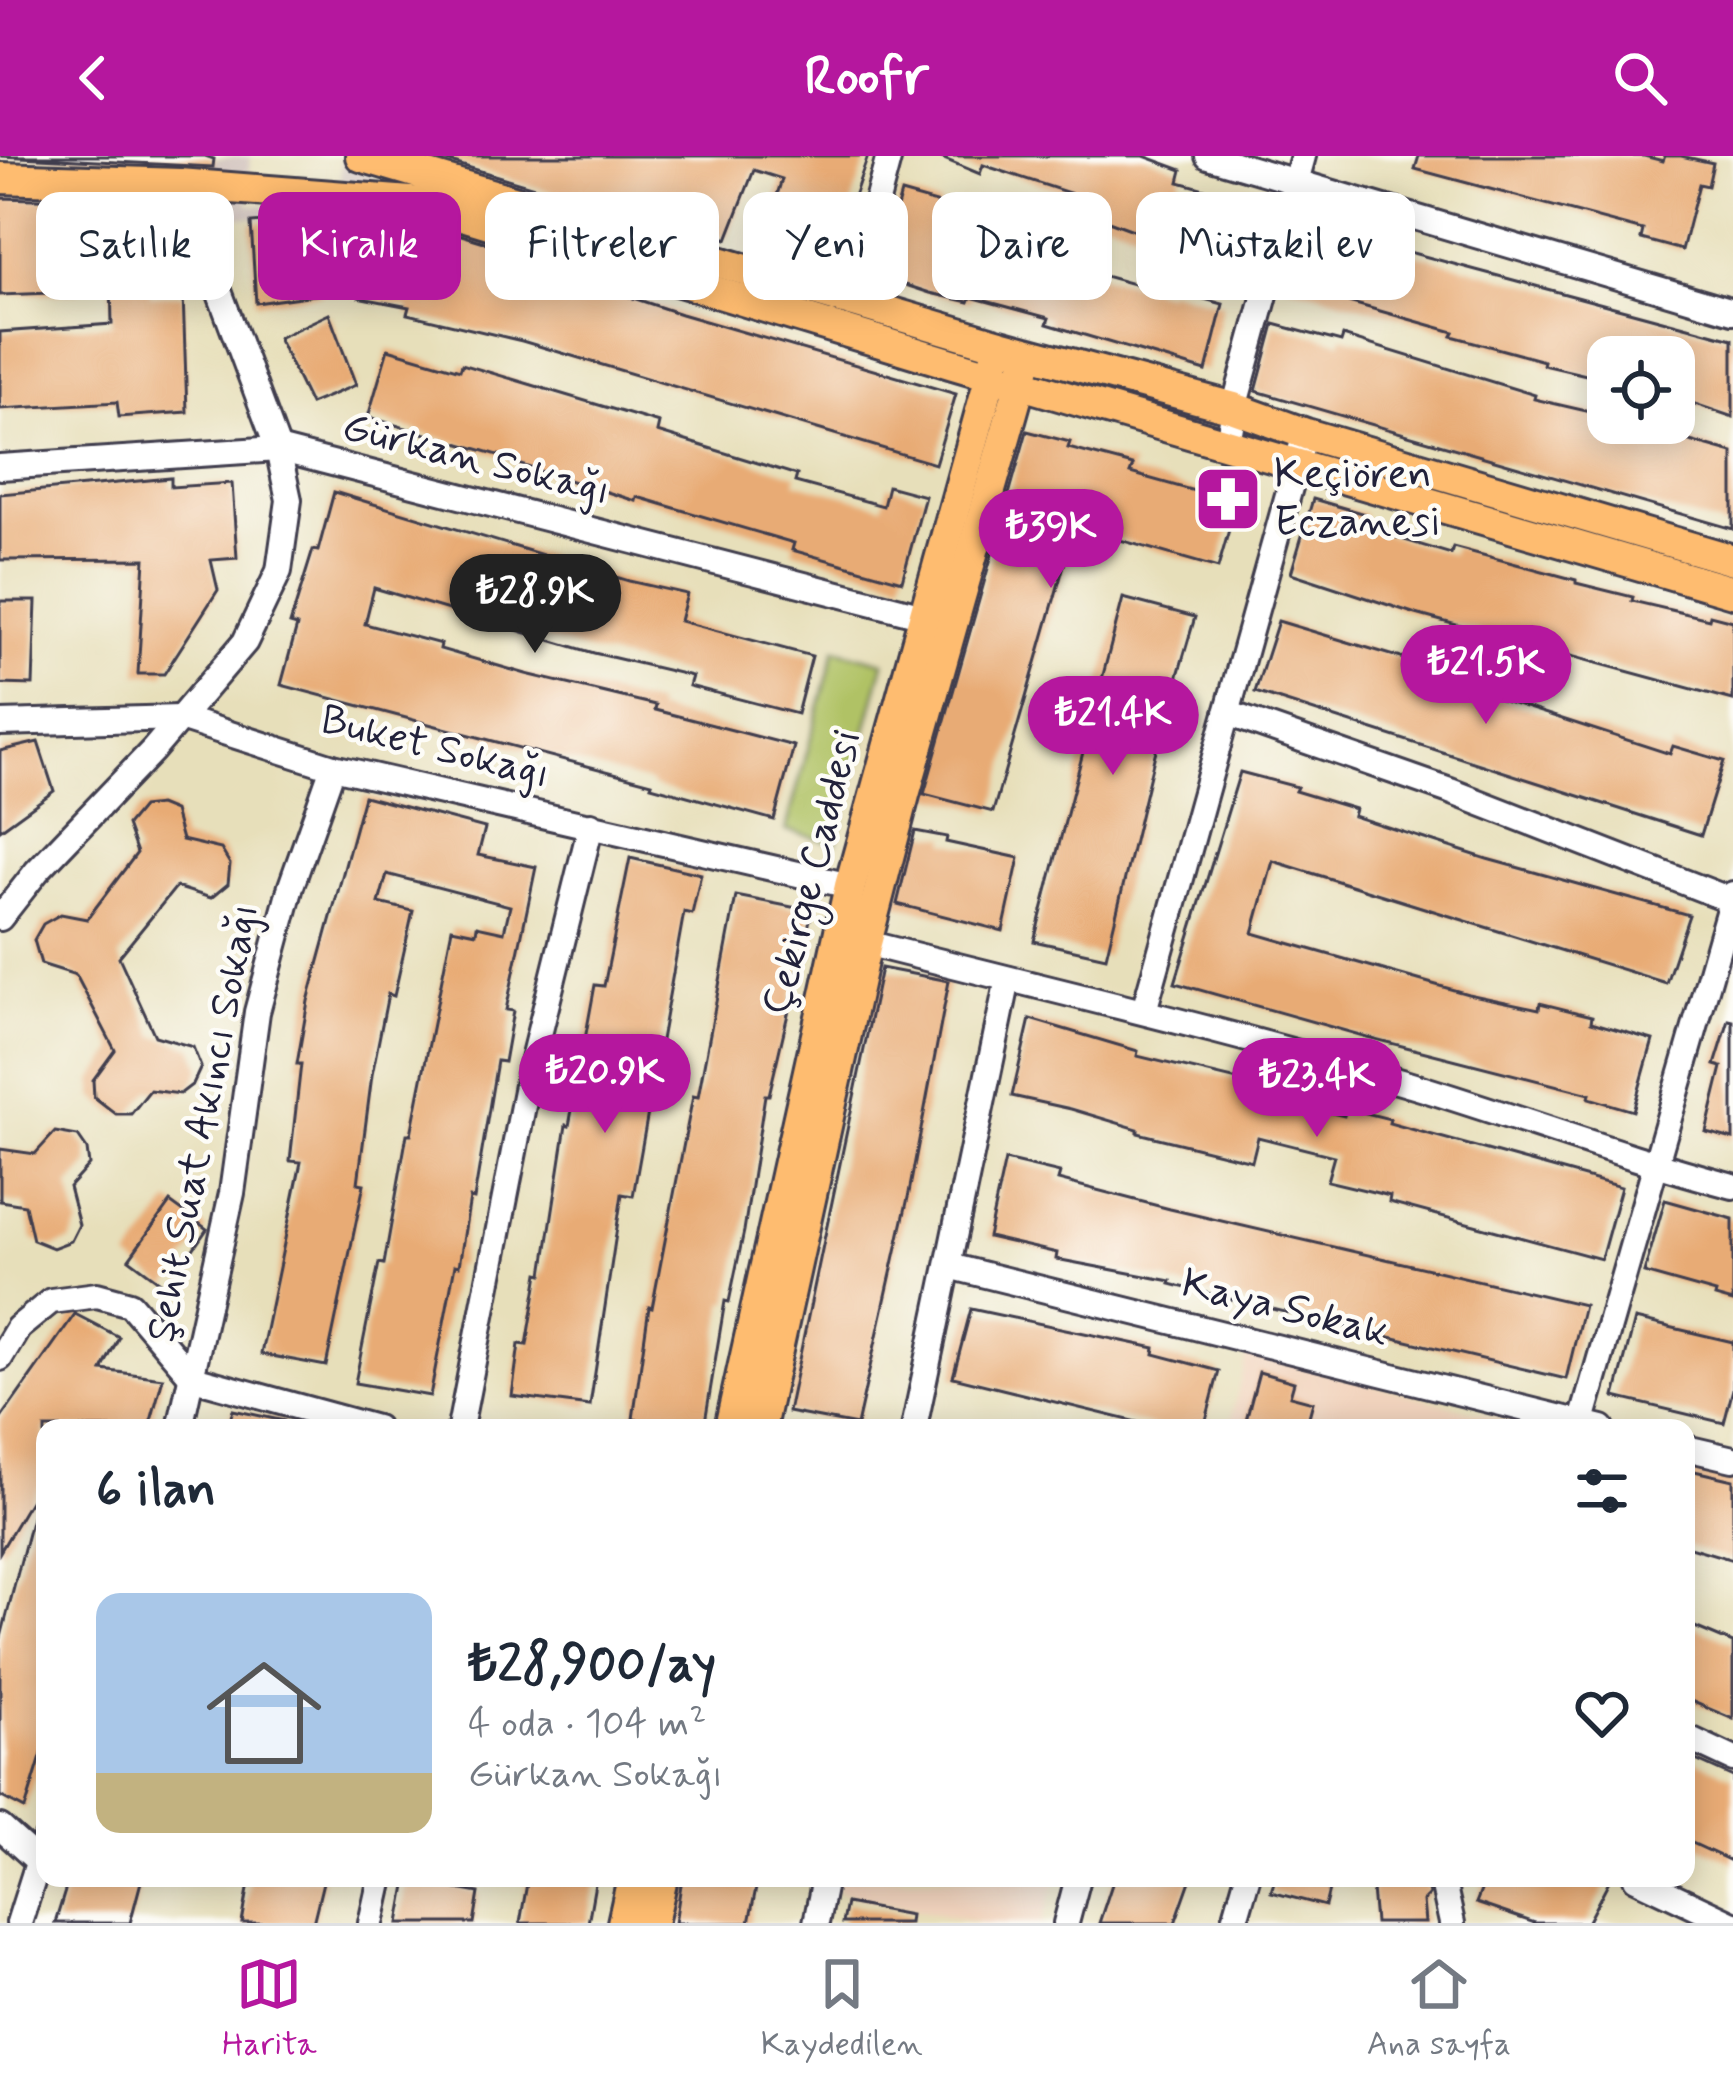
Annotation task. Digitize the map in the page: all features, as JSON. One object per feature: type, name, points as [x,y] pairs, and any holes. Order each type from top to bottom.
[{"type":"main road","points":[[2,177],[21,172],[34,156]]},
{"type":"main road","points":[[365,157],[743,267]]},
{"type":"main road","points":[[2,177],[179,184],[423,203],[1010,363],[1234,408],[1306,434],[1733,560]]},
{"type":"main road","points":[[853,300],[1228,444],[1733,592]]},
{"type":"main road","name":"Çekirge Caddesi","points":[[732,1419],[850,886],[924,616],[1010,363]]},
{"type":"main road","name":"Çekirge Caddesi","points":[[762,1419],[866,944],[1010,363]]},
{"type":"main road","points":[[622,1923],[631,1887]]},
{"type":"main road","points":[[652,1923],[660,1887]]},
{"type":"street","points":[[879,192],[889,156]]},
{"type":"street","points":[[1208,156],[1733,311]]},
{"type":"street","points":[[1228,444],[1303,156]]},
{"type":"street","points":[[0,918],[245,642],[279,571],[289,500],[278,449],[179,184]]},
{"type":"street","points":[[1144,1011],[1306,434]]},
{"type":"street","name":"Gürkan Sokağı","points":[[0,467],[278,449],[924,616]]},
{"type":"street","points":[[1227,713],[1733,898],[1655,1166],[1590,1419]]},
{"type":"street","name":"Buket Sokağı","points":[[0,722],[180,718],[333,767],[850,886]]},
{"type":"street","name":"Şehit Suat Akıncı Sokağı","points":[[182,1419],[232,1193],[257,1012],[291,886],[333,767]]},
{"type":"street","points":[[462,1419],[529,1075],[591,825]]},
{"type":"street","points":[[866,944],[1144,1011],[1421,1088],[1655,1166],[1733,1186]]},
{"type":"street","points":[[916,1419],[1008,979]]},
{"type":"street","name":"Kaya Sokak","points":[[949,1266],[1560,1419]]},
{"type":"street","points":[[0,1358],[18,1328],[50,1301],[97,1295],[130,1304],[193,1378],[343,1419]]},
{"type":"street","points":[[1695,1450],[1733,1459]]},
{"type":"street","points":[[1695,1742],[1733,1759]]},
{"type":"street","points":[[0,1827],[36,1848]]},
{"type":"street","points":[[19,1923],[36,1870]]},
{"type":"street","points":[[370,1923],[379,1887]]},
{"type":"street","points":[[816,1923],[823,1887]]},
{"type":"street","points":[[1066,1923],[1076,1887]]},
{"type":"street","points":[[1234,1923],[1244,1887]]},
{"type":"street","points":[[1444,1887],[1452,1923]]},
{"type":"street","points":[[1655,1887],[1732,1923]]},
{"type":"shaded area","points":[[120,156],[143,156],[142,192],[118,192],[119,176],[107,175],[108,162],[120,163]]},
{"type":"shaded area","points":[[250,156],[248,205],[258,205],[258,218],[234,217],[234,192],[226,192],[227,182],[213,180],[214,159]]},
{"type":"shaded area","points":[[342,156],[363,156],[374,168],[372,190],[377,192],[339,192]]},
{"type":"shaded area","points":[[431,156],[453,156],[452,192],[429,192]]},
{"type":"shaded area","points":[[461,218],[485,229],[461,228]]},
{"type":"shaded area","points":[[1247,1353],[1501,1419],[1231,1419]]},
{"type":"shaded area","points":[[838,1887],[1054,1887],[1042,1923],[983,1923],[837,1892]]},
{"type":"green space","points":[[835,649],[884,662],[836,843],[786,830]]},
{"type":"building","points":[[0,156],[205,156],[214,159],[213,167]]},
{"type":"building","points":[[430,156],[868,156],[856,192],[778,192],[782,179],[754,170],[727,239],[719,236],[719,192],[551,192]]},
{"type":"building","points":[[937,156],[1144,156],[1182,170],[1179,182],[1216,192],[1136,192],[1136,231],[1112,222],[1112,192],[1066,192],[983,165],[980,174]]},
{"type":"building","points":[[1419,156],[1644,156],[1663,161],[1665,156],[1681,156],[1713,163],[1708,186],[1699,184],[1682,250],[1641,239],[1643,230],[1415,169]]},
{"type":"building","points":[[908,195],[932,202],[930,293],[908,286]]},
{"type":"building","points":[[0,198],[36,199],[36,294],[0,295]]},
{"type":"building","points":[[258,222],[258,300],[278,300],[256,303],[251,223]]},
{"type":"building","points":[[461,235],[485,242],[485,300],[639,300],[956,394],[935,464],[522,341],[407,314],[409,307],[372,300],[461,300]]},
{"type":"building","points":[[1415,254],[1733,339],[1733,417],[1695,404],[1695,336],[1587,336],[1587,375],[1452,336],[1454,332],[1341,300],[1415,300]]},
{"type":"building","points":[[1112,278],[1136,285],[1136,300],[1223,304],[1206,371],[1047,324],[1049,318],[982,300],[1112,300]]},
{"type":"building","points":[[111,300],[183,300],[187,412],[119,417],[117,402],[0,409],[0,332],[112,324]]},
{"type":"building","points":[[329,314],[356,385],[310,404],[278,338]]},
{"type":"building","points":[[1274,324],[1341,342],[1343,336],[1535,395],[1534,399],[1587,411],[1587,444],[1695,442],[1733,453],[1733,529],[1256,391]]},
{"type":"building","points":[[388,349],[460,370],[462,364],[659,423],[657,432],[797,475],[795,482],[883,506],[888,486],[925,496],[902,581],[792,550],[794,543],[637,497],[636,501],[368,417]]},
{"type":"building","points":[[1027,431],[1070,442],[1068,448],[1133,465],[1130,473],[1205,494],[1207,486],[1239,495],[1218,568],[1075,527],[993,812],[924,794]]},
{"type":"building","points":[[171,478],[171,487],[232,483],[237,558],[211,560],[218,590],[164,674],[138,674],[145,559],[0,560],[0,494]]},
{"type":"building","points":[[334,492],[629,581],[687,594],[680,621],[812,656],[797,714],[689,686],[692,676],[594,653],[374,588],[365,624],[526,674],[656,705],[655,710],[794,746],[774,820],[281,685],[297,626],[290,624]]},
{"type":"building","points":[[1313,499],[1365,514],[1361,527],[1451,554],[1453,547],[1633,597],[1632,601],[1733,621],[1733,700],[1416,614],[1291,573]]},
{"type":"building","points":[[1123,598],[1195,617],[1155,754],[1106,957],[1034,941]]},
{"type":"building","points":[[0,601],[36,601],[33,685],[0,684]]},
{"type":"building","points":[[1278,621],[1485,683],[1482,693],[1670,754],[1673,746],[1724,761],[1701,835],[1255,692]]},
{"type":"building","points":[[38,742],[54,791],[0,830],[0,751]]},
{"type":"building","points":[[1240,772],[1297,787],[1295,791],[1355,809],[1353,816],[1487,859],[1689,915],[1666,983],[1273,861],[1253,933],[1468,994],[1539,1009],[1540,1003],[1592,1016],[1591,1022],[1653,1040],[1633,1111],[1589,1098],[1590,1094],[1175,983]]},
{"type":"building","points":[[364,796],[485,828],[478,855],[536,867],[506,1010],[513,1011],[504,1062],[497,1061],[474,1199],[470,1198],[459,1266],[455,1265],[430,1396],[355,1383],[452,928],[476,933],[477,926],[504,932],[510,906],[387,874],[379,903],[413,911],[394,996],[388,994],[372,1075],[358,1183],[364,1184],[326,1366],[261,1354],[301,1162],[290,1161],[301,1064],[297,1064],[308,1001]]},
{"type":"building","points":[[159,805],[174,811],[182,840],[221,849],[230,864],[228,884],[211,898],[176,887],[119,957],[155,1036],[193,1047],[201,1067],[193,1084],[180,1094],[150,1090],[131,1114],[116,1114],[94,1097],[93,1080],[115,1050],[76,975],[41,964],[34,940],[43,924],[61,914],[87,919],[137,853],[127,825],[142,807]]},
{"type":"building","points":[[915,831],[1019,858],[1003,931],[897,904]]},
{"type":"building","points":[[630,858],[701,874],[692,914],[684,912],[633,1196],[622,1194],[590,1406],[512,1396],[519,1344],[527,1345],[539,1273],[543,1274],[566,1125],[595,985],[604,986]]},
{"type":"building","points":[[736,896],[812,911],[769,1095],[765,1095],[744,1231],[729,1302],[725,1301],[705,1419],[633,1419],[649,1307],[693,1096],[698,1097]]},
{"type":"building","points":[[881,968],[949,981],[909,1193],[858,1419],[788,1412]]},
{"type":"building","points":[[1030,1019],[1138,1051],[1137,1056],[1271,1088],[1269,1098],[1344,1116],[1346,1108],[1390,1119],[1389,1123],[1621,1187],[1601,1259],[1327,1181],[1334,1156],[1258,1137],[1252,1161],[1012,1096]]},
{"type":"building","points":[[1729,1020],[1733,1021],[1733,1139],[1706,1132],[1722,1067],[1715,1065]]},
{"type":"building","points":[[55,1132],[78,1136],[87,1149],[89,1165],[69,1187],[79,1225],[71,1241],[53,1248],[33,1240],[25,1205],[0,1201],[0,1149],[35,1154]]},
{"type":"building","points":[[1005,1160],[1060,1173],[1058,1180],[1170,1209],[1584,1305],[1566,1379],[1171,1281],[1056,1259],[1057,1253],[988,1237]]},
{"type":"building","points":[[1665,1200],[1733,1219],[1733,1302],[1644,1273]]},
{"type":"building","points":[[170,1202],[207,1229],[167,1287],[129,1259]]},
{"type":"building","points":[[971,1309],[1155,1348],[1154,1354],[1219,1371],[1206,1419],[1124,1419],[953,1377]]},
{"type":"building","points":[[75,1314],[119,1337],[102,1370],[163,1378],[152,1419],[36,1419],[36,1491],[0,1552],[0,1420]]},
{"type":"building","points":[[1635,1319],[1733,1342],[1733,1389],[1724,1423],[1615,1397]]},
{"type":"building","points":[[1259,1372],[1294,1382],[1290,1396],[1313,1402],[1308,1419],[1246,1419]]},
{"type":"building","points":[[233,1410],[275,1419],[230,1419]]},
{"type":"building","points":[[1695,1471],[1733,1480],[1733,1560],[1695,1549]]},
{"type":"building","points":[[36,1502],[36,1773],[25,1809],[0,1796],[0,1641]]},
{"type":"building","points":[[1695,1627],[1733,1643],[1733,1719],[1695,1703]]},
{"type":"building","points":[[1695,1760],[1733,1777],[1733,1862],[1695,1844]]},
{"type":"building","points":[[66,1887],[140,1887],[130,1923],[55,1923]]},
{"type":"building","points":[[248,1887],[322,1887],[313,1923],[242,1923]]},
{"type":"building","points":[[406,1887],[479,1893],[474,1923],[399,1923]]},
{"type":"building","points":[[526,1887],[594,1887],[588,1923],[520,1923]]},
{"type":"building","points":[[681,1887],[756,1887],[749,1923],[675,1923]]},
{"type":"building","points":[[1111,1887],[1188,1887],[1175,1923],[1099,1923]]},
{"type":"building","points":[[1272,1887],[1330,1887],[1325,1906],[1271,1892]]},
{"type":"building","points":[[1372,1887],[1428,1887],[1425,1923],[1375,1923]]},
{"type":"building","points":[[1482,1887],[1606,1887],[1587,1923],[1535,1923],[1476,1903]]},
{"type":"building","points":[[846,1903],[910,1915],[909,1923],[842,1923]]},
{"type":"place","name":"Keçiören Eczanesi","points":[[1228,499]]}]
